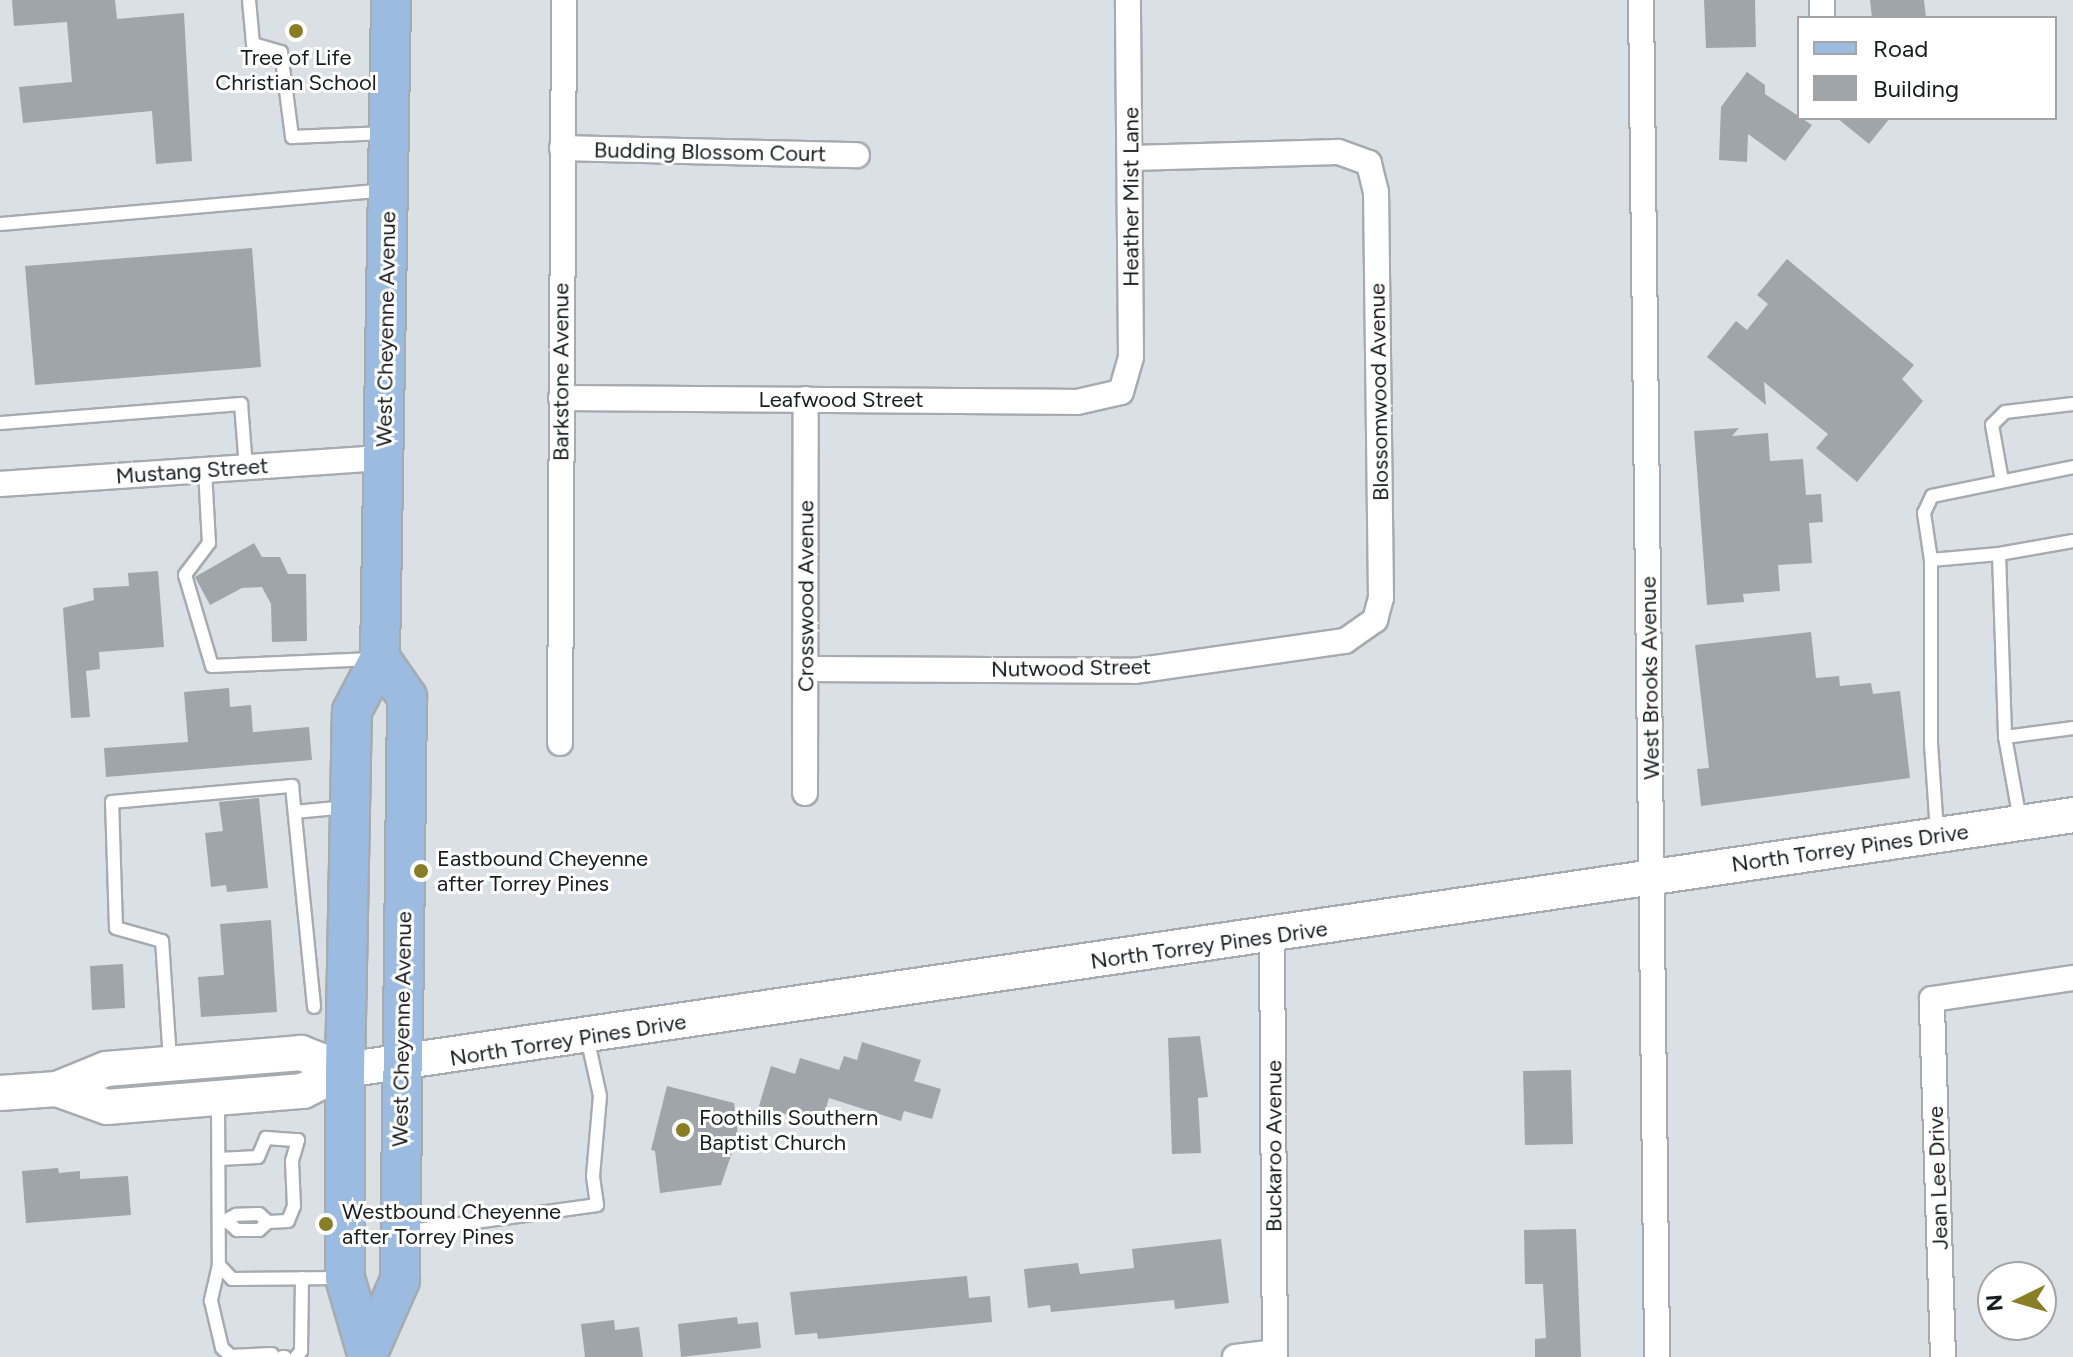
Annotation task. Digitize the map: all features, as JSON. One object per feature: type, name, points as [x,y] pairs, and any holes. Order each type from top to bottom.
[{"type":"main road","name":"West Cheyenne Avenue","points":[[368,1355],[345,1278],[345,1070],[352,711],[380,658],[391,0]]},
{"type":"main road","name":"West Cheyenne Avenue","points":[[368,1355],[400,1280],[407,697],[380,658]]},
{"type":"main road","name":"North Torrey Pines Drive","points":[[0,1093],[71,1094],[107,1107],[303,1091],[345,1070],[402,1066],[2073,815]]},
{"type":"main road","name":"North Torrey Pines Drive","points":[[71,1094],[106,1069],[170,1063],[301,1053],[345,1070]]},
{"type":"main road","points":[[170,1063],[196,1079],[231,1077],[254,1095]]},
{"type":"street","name":"Barkstone Avenue","points":[[560,743],[564,0]]},
{"type":"street","name":"Heather Mist Lane","points":[[1121,392],[1131,357],[1132,158],[1128,0]]},
{"type":"street","name":"West Brooks Avenue","points":[[1641,0],[1657,1357]]},
{"type":"street","name":"Budding Blossom Court","points":[[562,148],[857,155]]},
{"type":"street","name":"Blossomwood Avenue","points":[[1132,158],[1338,152],[1369,163],[1376,192],[1380,473],[1381,598],[1375,620]]},
{"type":"street","name":"Leafwood Street","points":[[561,398],[1077,402],[1121,392]]},
{"type":"street","name":"Crosswood Avenue","points":[[805,793],[806,399]]},
{"type":"street","name":"Mustang Street","points":[[0,484],[384,458]]},
{"type":"street","name":"Nutwood Street","points":[[806,669],[1134,671],[1345,641],[1375,620]]},
{"type":"street","name":"Buckaroo Avenue","points":[[1272,936],[1275,1354]]},
{"type":"street","name":"Jean Lee Drive","points":[[1943,1357],[1932,999],[2073,978]]},
{"type":"street","points":[[1235,1357],[1275,1354]]},
{"type":"lane","points":[[249,0],[253,44],[281,52],[292,137],[389,133]]},
{"type":"lane","points":[[0,224],[388,190]]},
{"type":"lane","points":[[0,423],[241,404],[246,467]]},
{"type":"lane","points":[[2002,481],[1992,425],[2005,412],[2073,404]]},
{"type":"lane","points":[[1937,835],[1931,743],[1931,560],[1924,513],[1932,496],[2073,467]]},
{"type":"lane","points":[[205,470],[209,543],[185,575],[212,666],[380,658]]},
{"type":"lane","points":[[1931,560],[1999,554],[2073,541]]},
{"type":"lane","points":[[1999,554],[2005,737],[2020,823]]},
{"type":"lane","points":[[2005,737],[2073,728]]},
{"type":"lane","points":[[170,1063],[162,941],[116,928],[112,802],[292,786],[314,1007]]},
{"type":"lane","points":[[295,812],[350,807]]},
{"type":"lane","points":[[400,1232],[597,1205],[593,1176],[600,1096],[587,1037]]},
{"type":"lane","points":[[218,1098],[224,1223],[211,1301],[222,1348],[231,1356],[280,1356]]},
{"type":"lane","points":[[219,1159],[258,1157],[266,1138],[298,1140],[292,1161],[294,1206],[288,1221],[268,1222],[259,1230],[237,1230],[224,1223]]},
{"type":"lane","points":[[219,1265],[232,1279],[345,1278]]},
{"type":"lane","points":[[296,1357],[301,1351],[302,1278]]},
{"type":"building","points":[[12,0],[115,0],[117,19],[184,13],[192,161],[156,164],[152,111],[23,123],[19,87],[72,82],[67,22],[14,26]]},
{"type":"building","points":[[1704,0],[1755,0],[1756,47],[1706,48]]},
{"type":"building","points":[[1870,0],[1924,0],[1926,16],[1872,16]]},
{"type":"building","points":[[1747,72],[1765,85],[1765,94],[1797,115],[1797,120],[1812,125],[1785,161],[1748,134],[1747,162],[1719,160],[1721,107]]},
{"type":"building","points":[[1839,120],[1888,120],[1869,144]]},
{"type":"building","points":[[252,248],[261,367],[35,385],[25,266]]},
{"type":"building","points":[[1787,259],[1914,365],[1902,379],[1923,401],[1857,482],[1816,448],[1828,434],[1764,382],[1766,405],[1707,357],[1736,321],[1747,330],[1768,304],[1757,295]]},
{"type":"building","points":[[1739,428],[1732,436],[1768,433],[1770,461],[1803,459],[1806,495],[1821,494],[1823,522],[1809,523],[1812,563],[1778,565],[1780,591],[1743,594],[1744,602],[1707,605],[1694,431]]},
{"type":"building","points":[[254,543],[262,557],[280,557],[288,574],[306,574],[307,641],[272,642],[271,604],[262,587],[242,588],[210,605],[195,577]]},
{"type":"building","points":[[158,571],[164,647],[99,652],[100,669],[86,671],[90,717],[71,718],[63,608],[94,600],[93,588],[129,586],[128,573]]},
{"type":"building","points":[[1811,632],[1816,678],[1839,676],[1840,686],[1871,683],[1873,694],[1900,691],[1910,778],[1701,806],[1697,769],[1709,768],[1695,645]]},
{"type":"building","points":[[229,688],[230,707],[251,705],[253,732],[309,727],[312,760],[106,777],[104,748],[188,742],[184,692]]},
{"type":"building","points":[[259,798],[268,888],[227,892],[226,885],[211,887],[205,833],[223,831],[219,802]]},
{"type":"building","points":[[271,920],[277,1012],[201,1017],[198,977],[224,975],[220,924]]},
{"type":"building","points":[[123,964],[125,1008],[92,1010],[90,966]]},
{"type":"building","points":[[1200,1036],[1208,1097],[1198,1098],[1201,1153],[1172,1154],[1168,1038]]},
{"type":"building","points":[[862,1042],[921,1060],[914,1081],[941,1089],[932,1119],[904,1111],[901,1121],[829,1098],[821,1125],[759,1106],[771,1066],[795,1074],[800,1058],[839,1070],[844,1056],[857,1060]]},
{"type":"building","points":[[1571,1070],[1573,1144],[1525,1145],[1523,1071]]},
{"type":"building","points":[[667,1086],[734,1103],[738,1135],[721,1185],[660,1193],[655,1151],[651,1150]]},
{"type":"building","points":[[58,1168],[59,1173],[80,1171],[80,1179],[128,1176],[131,1215],[26,1223],[22,1171]]},
{"type":"building","points":[[1576,1229],[1581,1357],[1535,1357],[1535,1339],[1546,1338],[1543,1284],[1525,1284],[1524,1230]]},
{"type":"building","points":[[1221,1239],[1229,1303],[1175,1309],[1174,1300],[1051,1312],[1050,1305],[1028,1308],[1024,1269],[1078,1263],[1080,1274],[1134,1268],[1132,1249]]},
{"type":"building","points":[[967,1276],[969,1298],[990,1296],[992,1322],[818,1339],[817,1333],[795,1335],[790,1292]]},
{"type":"building","points":[[737,1317],[738,1324],[758,1322],[761,1348],[681,1357],[678,1324]]},
{"type":"building","points":[[614,1320],[615,1330],[639,1327],[643,1357],[585,1357],[581,1324]]},
{"type":"place","name":"Tree of Life Christian School","points":[[296,31]]},
{"type":"place","name":"Eastbound Cheyenne after Torrey Pines","points":[[421,871]]},
{"type":"place","name":"Foothills Southern Baptist Church","points":[[683,1130]]},
{"type":"place","name":"Westbound Cheyenne after Torrey Pines","points":[[326,1224]]}]
